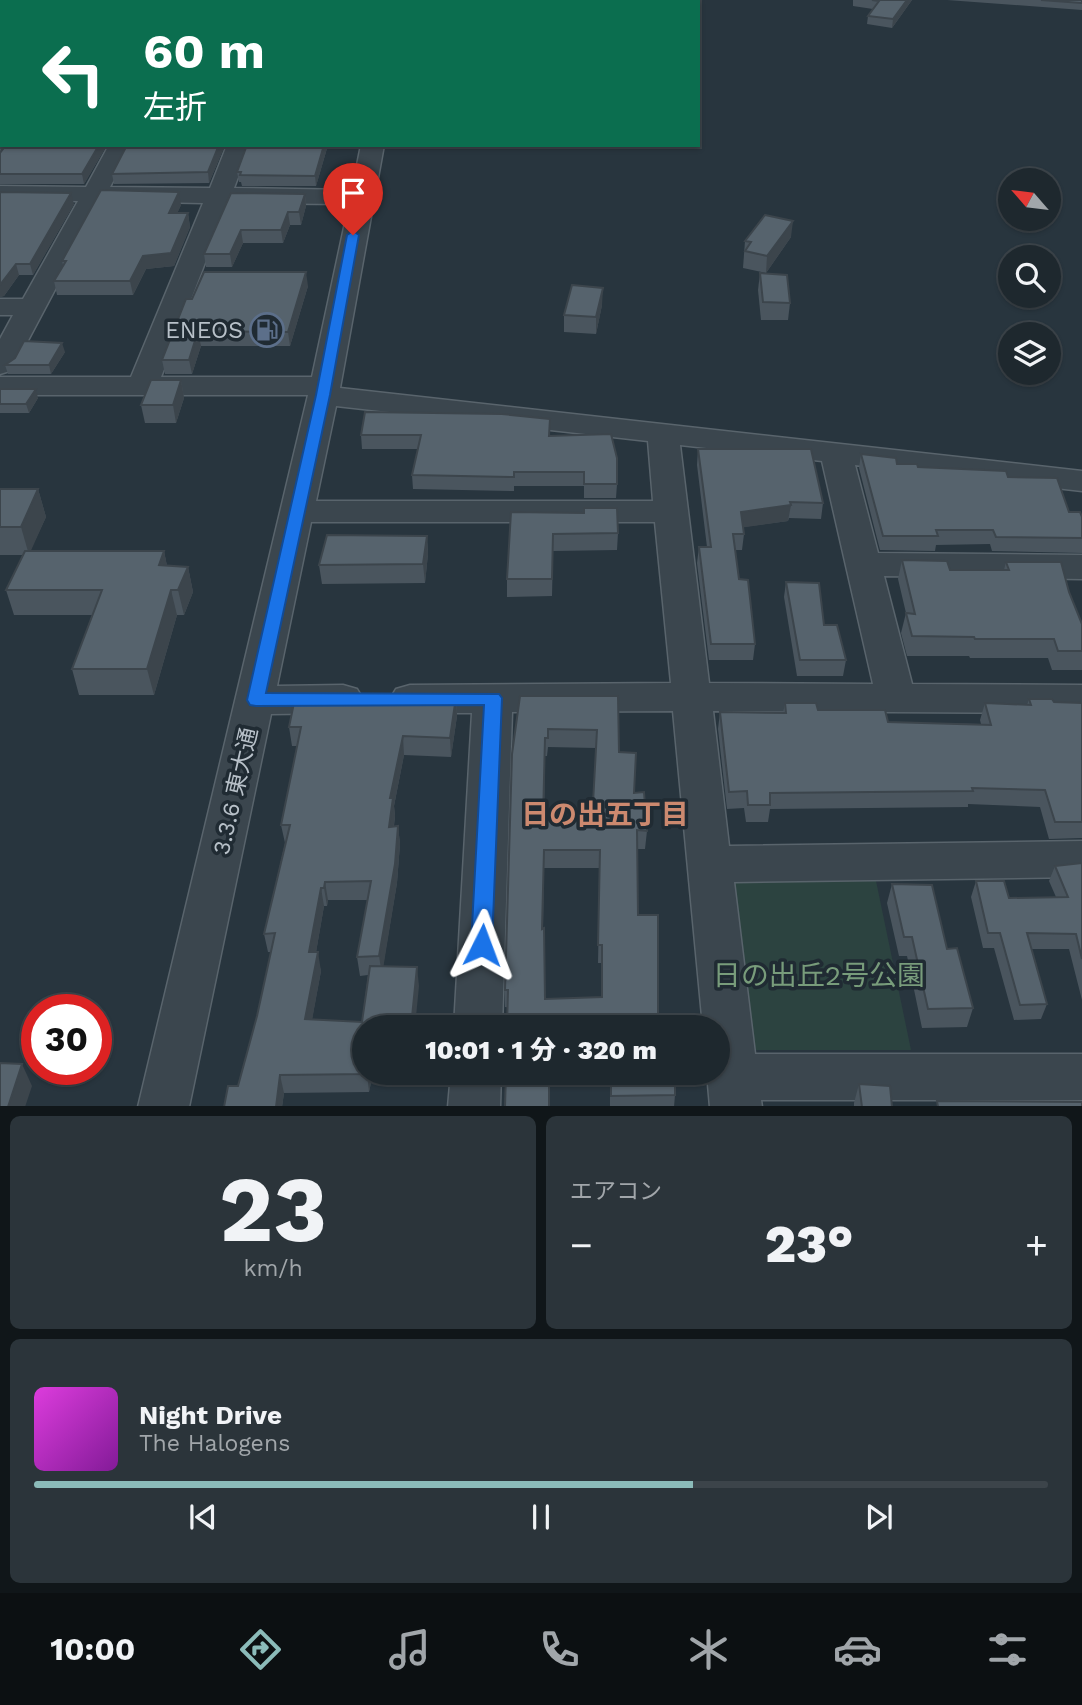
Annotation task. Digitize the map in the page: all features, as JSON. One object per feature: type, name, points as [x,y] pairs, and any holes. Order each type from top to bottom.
[{"type":"street","points":[[0,365],[120,147]]},
{"type":"street","points":[[142,386],[238,147]]},
{"type":"street","name":"3.3.6 東大通","points":[[163,1106],[324,391],[360,197],[372,147]]},
{"type":"street","points":[[0,193],[360,197]]},
{"type":"street","points":[[0,307],[32,307]]},
{"type":"street","points":[[0,386],[142,386],[324,391],[1082,481]]},
{"type":"street","points":[[663,433],[735,1092],[1082,1077]]},
{"type":"street","points":[[835,453],[896,698]]},
{"type":"street","points":[[297,512],[671,511]]},
{"type":"street","points":[[863,565],[1082,567]]},
{"type":"street","points":[[256,700],[692,697],[1082,699]]},
{"type":"street","points":[[479,1015],[493,698]]},
{"type":"street","points":[[710,864],[1082,859]]},
{"type":"street","points":[[474,1106],[475,1085]]},
{"type":"green space","name":"日の出丘2号公園","points":[[875,876],[911,1050],[754,1050],[732,877]]},
{"type":"building","points":[[872,0],[907,0],[893,19],[868,16],[879,1]]},
{"type":"building","points":[[1041,0],[1082,0],[1082,3]]},
{"type":"building","points":[[4,147],[98,147],[82,174],[0,174],[0,153]]},
{"type":"building","points":[[126,147],[218,147],[208,172],[112,174]]},
{"type":"building","points":[[246,147],[323,147],[315,176],[240,175],[241,172],[237,172]]},
{"type":"building","points":[[101,190],[179,192],[169,213],[188,213],[171,253],[143,256],[130,281],[54,281],[66,261],[62,261]]},
{"type":"building","points":[[0,192],[71,193],[30,264],[16,264],[0,285]]},
{"type":"building","points":[[231,193],[305,194],[299,212],[288,212],[281,230],[241,230],[230,254],[204,254]]},
{"type":"building","points":[[765,215],[793,221],[767,256],[745,251],[751,242],[745,241]]},
{"type":"building","points":[[204,272],[306,272],[288,332],[198,331],[189,360],[162,360],[186,299],[192,299]]},
{"type":"building","points":[[760,273],[787,275],[790,303],[763,302]]},
{"type":"building","points":[[572,285],[603,288],[596,317],[564,315]]},
{"type":"building","points":[[24,341],[62,343],[49,365],[5,365],[15,358]]},
{"type":"building","points":[[151,380],[181,380],[173,405],[141,405]]},
{"type":"building","points":[[0,389],[36,389],[26,404],[0,404]]},
{"type":"building","points":[[365,412],[502,414],[550,419],[549,436],[611,434],[617,458],[617,484],[584,484],[584,472],[514,472],[514,477],[412,475],[421,435],[361,435]]},
{"type":"building","points":[[698,449],[811,449],[823,503],[790,502],[791,505],[741,512],[744,534],[733,534],[739,579],[748,580],[755,644],[711,644],[699,547],[711,547]]},
{"type":"building","points":[[861,454],[896,458],[897,464],[917,464],[918,467],[1006,471],[1008,477],[1057,478],[1069,512],[1080,512],[1082,538],[996,537],[993,530],[936,530],[938,536],[883,536]]},
{"type":"building","points":[[0,489],[38,489],[21,527],[0,527]]},
{"type":"building","points":[[584,508],[617,508],[618,533],[553,534],[552,579],[507,579],[511,512],[584,513]]},
{"type":"building","points":[[327,535],[427,536],[423,564],[319,565]]},
{"type":"building","points":[[25,551],[164,551],[159,565],[188,567],[178,590],[171,590],[147,669],[72,669],[102,590],[6,590]]},
{"type":"building","points":[[902,560],[947,561],[950,570],[1009,570],[1006,562],[1061,562],[1082,624],[1082,651],[1058,651],[1054,639],[912,636],[906,613],[915,614]]},
{"type":"building","points":[[786,582],[819,583],[824,625],[837,625],[846,660],[800,660]]},
{"type":"building","points":[[520,696],[618,696],[619,752],[636,753],[634,793],[644,792],[647,831],[637,830],[638,915],[658,915],[658,1015],[507,1015],[508,990],[505,990],[512,754]],"holes":[[[548,729],[597,730],[592,821],[543,820],[545,738],[548,738]],[[544,850],[600,850],[598,945],[602,945],[602,997],[545,999],[544,928],[542,929]]]},
{"type":"building","points":[[456,697],[450,738],[403,736],[390,798],[393,798],[389,827],[398,826],[395,864],[379,956],[357,957],[371,881],[325,882],[324,888],[321,888],[309,952],[318,952],[305,1019],[352,1021],[352,1074],[280,1075],[276,1106],[224,1106],[228,1086],[238,1086],[275,933],[264,934],[290,825],[281,825],[301,727],[289,727],[295,698]]},
{"type":"building","points":[[1029,699],[1082,703],[1082,822],[1055,822],[1045,790],[972,788],[973,791],[770,793],[770,805],[748,805],[747,791],[729,792],[720,712],[786,713],[785,703],[816,703],[818,710],[885,710],[888,722],[991,725],[985,703],[1031,705]]},
{"type":"building","points":[[1082,863],[1082,959],[1076,934],[1027,933],[1047,1004],[1020,1005],[1000,933],[988,933],[976,881],[1004,881],[1009,898],[1068,897],[1055,866]]},
{"type":"building","points":[[892,884],[932,885],[947,949],[957,948],[973,1008],[928,1009],[912,937],[904,937]]},
{"type":"building","points":[[370,966],[417,967],[412,1015],[363,1015]]},
{"type":"building","points":[[0,1063],[21,1064],[21,1067],[8,1106],[0,1106]]},
{"type":"building","points":[[859,1084],[890,1086],[892,1106],[862,1106]]},
{"type":"building","points":[[506,1085],[549,1085],[549,1106],[505,1106]]},
{"type":"building","points":[[611,1085],[675,1085],[675,1095],[611,1096]]},
{"type":"building","points":[[937,1101],[1082,1102],[1082,1106],[938,1106]]},
{"type":"place","name":"ENEOS","points":[[267,330]]},
{"type":"district","name":"日の出五丁目","points":[[605,814]]},
{"type":"route","points":[[353,235],[323,395],[256,700],[493,698],[482,945]]}]
